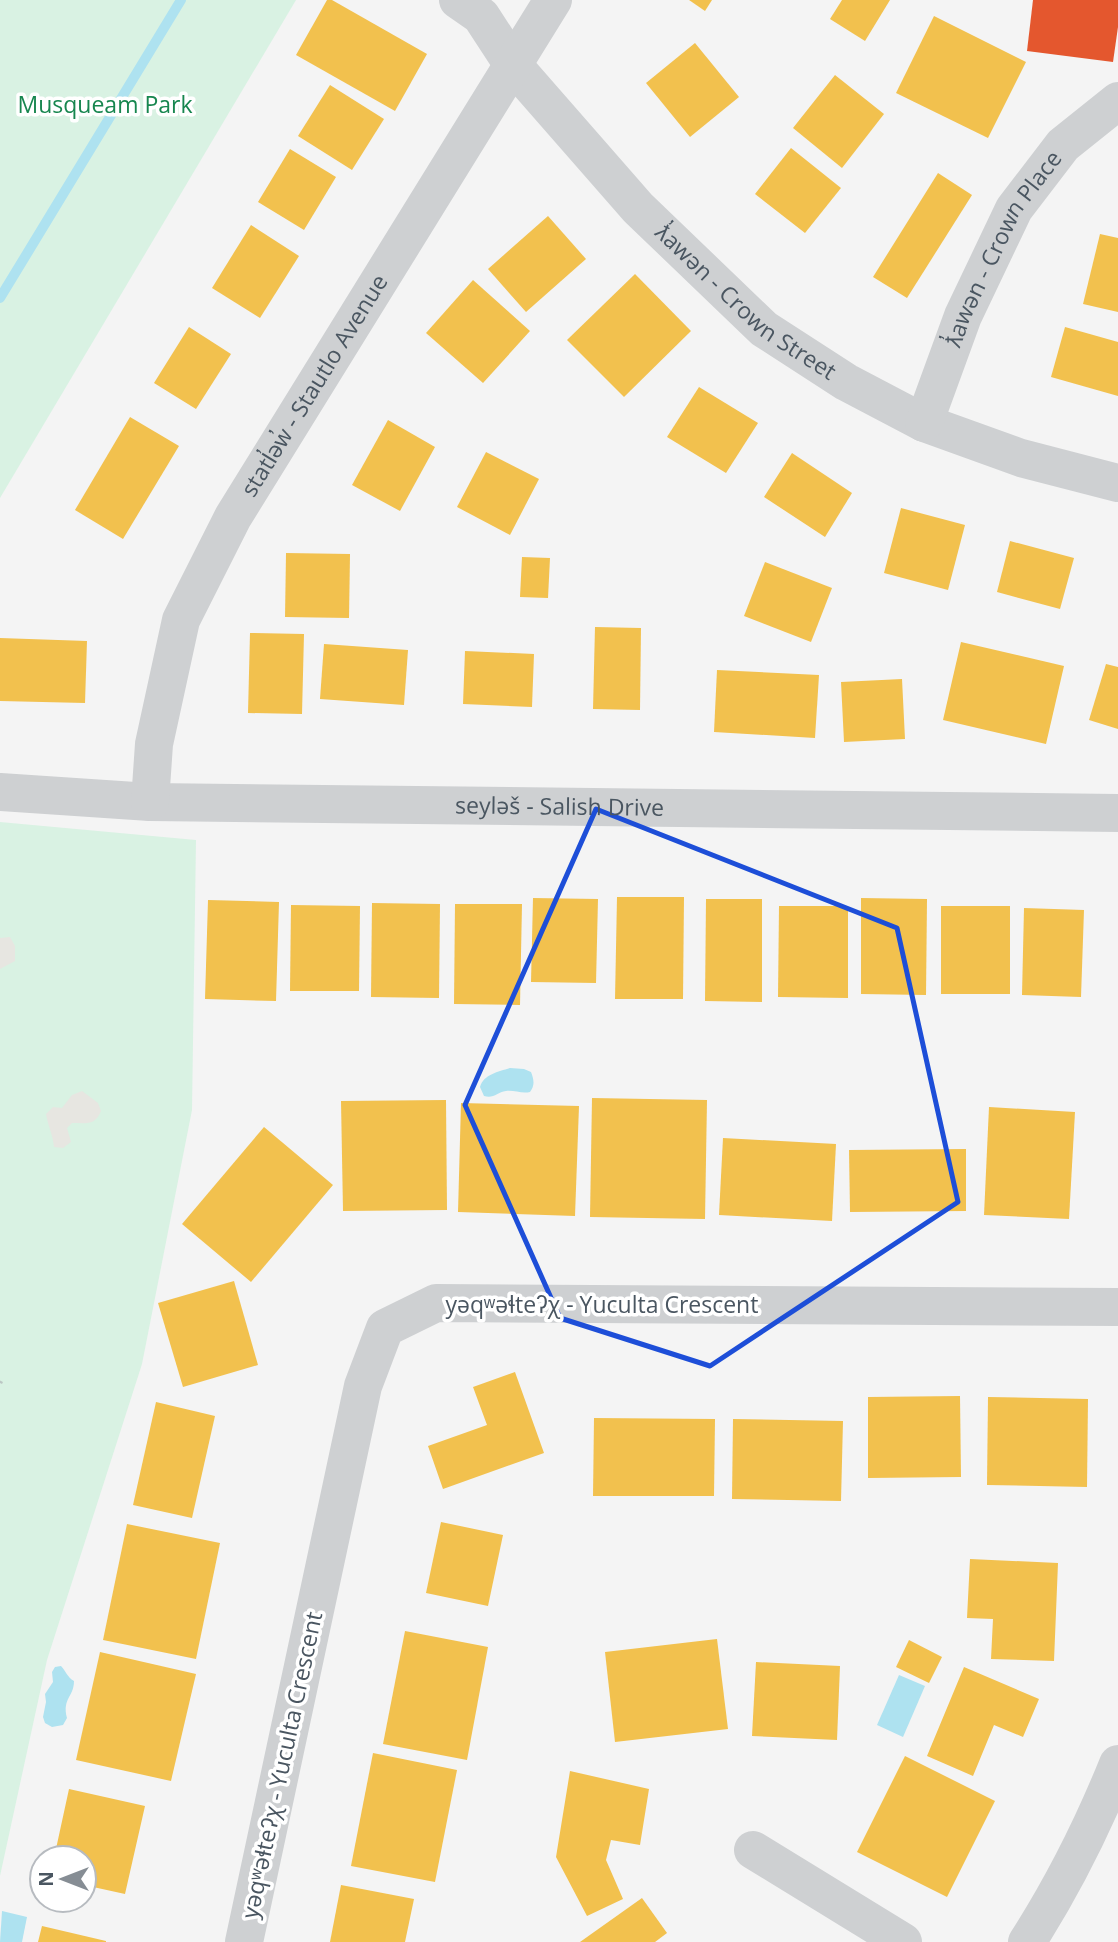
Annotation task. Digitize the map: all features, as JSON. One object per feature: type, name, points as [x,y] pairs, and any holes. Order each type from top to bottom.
[{"type":"street","name":"ƛ̓awən - Crown Street","points":[[458,0],[481,16],[513,65],[638,208],[764,330],[846,382],[924,423],[1021,458],[1118,483]]},
{"type":"street","name":"statl̓əw̓ - Stautlo Avenue","points":[[150,802],[154,744],[181,620],[233,517],[553,0]]},
{"type":"street","name":"ƛ̓awən - Crown Place","points":[[924,423],[963,316],[1014,209],[1063,145],[1118,101]]},
{"type":"street","name":"seyləš - Salish Drive","points":[[0,792],[150,802],[1118,813]]},
{"type":"street","name":"yəqʷəɬteʔχ - Yuculta Crescent","points":[[244,1942],[363,1386],[385,1328],[436,1303],[1118,1307]]},
{"type":"street","points":[[1027,1942],[1097,1816],[1118,1765]]},
{"type":"street","points":[[753,1850],[903,1942]]},
{"type":"highlighted area","points":[[596,809],[897,928],[958,1202],[710,1366],[560,1318],[465,1105]]},
{"type":"green space","name":"Musqueam Park","points":[[0,0],[296,0],[0,498]]},
{"type":"green space","points":[[0,822],[196,840],[192,1110],[142,1364],[47,1660],[0,1876]]},
{"type":"sand","points":[[10,937],[15,946],[15,961],[0,969],[0,938]]},
{"type":"sand","points":[[82,1091],[98,1103],[101,1111],[99,1116],[90,1123],[72,1123],[67,1128],[71,1142],[63,1148],[54,1147],[46,1114],[53,1107],[62,1108],[72,1095]]},
{"type":"water","points":[[510,1068],[531,1072],[534,1082],[530,1092],[506,1091],[490,1097],[484,1096],[480,1087],[485,1079]]},
{"type":"water","points":[[61,1666],[74,1681],[66,1706],[67,1718],[63,1725],[52,1727],[45,1723],[43,1717],[45,1694],[53,1682],[52,1672],[55,1667]]},
{"type":"water","points":[[899,1675],[925,1686],[903,1737],[877,1725]]},
{"type":"water","points":[[2,1911],[27,1917],[22,1942],[0,1942]]},
{"type":"building: Homes","points":[[327,0],[332,0],[427,54],[395,111],[296,55]]},
{"type":"building: Homes","points":[[689,0],[712,0],[705,11]]},
{"type":"building: Homes","points":[[842,0],[890,0],[865,41],[830,19]]},
{"type":"building: Homes","points":[[934,16],[1026,62],[988,138],[896,93]]},
{"type":"building: Homes","points":[[695,43],[739,97],[690,137],[646,83]]},
{"type":"building: Homes","points":[[835,75],[884,114],[842,168],[793,128]]},
{"type":"building: Homes","points":[[330,85],[384,119],[352,170],[298,136]]},
{"type":"building: Homes","points":[[791,148],[841,188],[805,233],[755,194]]},
{"type":"building: Homes","points":[[290,149],[336,177],[304,230],[258,202]]},
{"type":"building: Homes","points":[[938,173],[972,195],[907,298],[873,277]]},
{"type":"building: Homes","points":[[548,216],[586,259],[526,312],[488,269]]},
{"type":"building: Homes","points":[[251,225],[299,256],[260,318],[212,288]]},
{"type":"building: Homes","points":[[1100,234],[1118,238],[1118,312],[1083,304]]},
{"type":"building: Homes","points":[[635,274],[691,331],[624,397],[567,340]]},
{"type":"building: Homes","points":[[473,280],[530,331],[483,383],[426,333]]},
{"type":"building: Homes","points":[[189,327],[231,354],[196,409],[154,383]]},
{"type":"building: Homes","points":[[1065,327],[1118,342],[1118,396],[1051,377]]},
{"type":"building: Homes","points":[[699,387],[758,423],[726,473],[667,437]]},
{"type":"building: Homes","points":[[130,417],[179,446],[123,539],[75,510]]},
{"type":"building: Homes","points":[[388,420],[435,447],[400,511],[352,485]]},
{"type":"building: Homes","points":[[486,452],[539,479],[510,535],[457,507]]},
{"type":"building: Homes","points":[[792,453],[852,493],[825,537],[764,497]]},
{"type":"building: Homes","points":[[901,508],[965,525],[948,590],[884,573]]},
{"type":"building: Homes","points":[[1010,541],[1074,558],[1060,609],[997,592]]},
{"type":"building: Homes","points":[[286,553],[350,554],[349,618],[285,617]]},
{"type":"building: Homes","points":[[522,557],[550,558],[548,598],[520,597]]},
{"type":"building: Homes","points":[[765,562],[832,588],[811,642],[744,616]]},
{"type":"building: Homes","points":[[595,627],[641,628],[640,710],[593,709]]},
{"type":"building: Homes","points":[[250,633],[304,634],[302,714],[248,713]]},
{"type":"building: Homes","points":[[0,638],[87,641],[85,703],[0,701]]},
{"type":"building: Homes","points":[[961,642],[1064,666],[1046,744],[943,720]]},
{"type":"building: Homes","points":[[324,644],[408,650],[404,705],[320,699]]},
{"type":"building: Homes","points":[[465,651],[534,654],[532,707],[463,704]]},
{"type":"building: Homes","points":[[1106,664],[1118,667],[1118,729],[1089,720]]},
{"type":"building: Homes","points":[[717,670],[819,675],[815,738],[714,732]]},
{"type":"building: Homes","points":[[902,679],[905,739],[844,742],[841,682]]},
{"type":"building: Homes","points":[[617,897],[684,897],[683,999],[615,999]]},
{"type":"building: Homes","points":[[533,898],[598,899],[596,983],[531,982]]},
{"type":"building: Homes","points":[[861,898],[927,899],[926,995],[861,994]]},
{"type":"building: Homes","points":[[706,899],[762,899],[762,1002],[705,1001]]},
{"type":"building: Homes","points":[[208,900],[279,902],[276,1001],[205,999]]},
{"type":"building: Homes","points":[[372,903],[440,904],[439,998],[371,997]]},
{"type":"building: Homes","points":[[455,904],[522,904],[520,1005],[454,1004]]},
{"type":"building: Homes","points":[[291,905],[360,906],[359,991],[290,991]]},
{"type":"building: Homes","points":[[779,906],[848,906],[848,998],[778,997]]},
{"type":"building: Homes","points":[[941,906],[1010,906],[1010,994],[941,994]]},
{"type":"building: Homes","points":[[1024,908],[1084,910],[1081,997],[1022,995]]},
{"type":"building: Homes","points":[[592,1098],[707,1100],[705,1219],[590,1217]]},
{"type":"building: Homes","points":[[446,1100],[447,1210],[343,1211],[341,1101]]},
{"type":"building: Homes","points":[[461,1103],[579,1106],[575,1216],[458,1212]]},
{"type":"building: Homes","points":[[989,1107],[1075,1112],[1069,1219],[984,1215]]},
{"type":"building: Homes","points":[[264,1127],[333,1185],[251,1282],[182,1224]]},
{"type":"building: Homes","points":[[723,1138],[836,1144],[832,1221],[719,1215]]},
{"type":"building: Homes","points":[[966,1149],[966,1211],[850,1212],[849,1150]]},
{"type":"building: Homes","points":[[234,1281],[258,1365],[183,1387],[158,1303]]},
{"type":"building: Homes","points":[[515,1372],[544,1453],[443,1489],[428,1446],[487,1425],[473,1387]]},
{"type":"building: Homes","points":[[960,1396],[961,1477],[868,1478],[868,1397]]},
{"type":"building: Homes","points":[[988,1397],[1088,1399],[1087,1487],[987,1485]]},
{"type":"building: Homes","points":[[156,1402],[215,1416],[192,1518],[133,1505]]},
{"type":"building: Homes","points":[[594,1418],[715,1419],[714,1496],[593,1496]]},
{"type":"building: Homes","points":[[733,1419],[843,1421],[841,1501],[732,1499]]},
{"type":"building: Homes","points":[[441,1522],[503,1535],[488,1606],[426,1593]]},
{"type":"building: Homes","points":[[127,1524],[220,1543],[196,1659],[103,1640]]},
{"type":"building: Homes","points":[[970,1559],[1058,1563],[1054,1661],[991,1659],[993,1619],[967,1618]]},
{"type":"building: Homes","points":[[405,1631],[488,1647],[467,1760],[383,1744]]},
{"type":"building: Homes","points":[[717,1639],[728,1729],[615,1742],[605,1652]]},
{"type":"building: Homes","points":[[909,1640],[942,1657],[929,1683],[896,1667]]},
{"type":"building: Homes","points":[[100,1652],[196,1674],[171,1781],[76,1760]]},
{"type":"building: Homes","points":[[756,1662],[840,1666],[837,1740],[752,1736]]},
{"type":"building: Homes","points":[[964,1667],[1039,1699],[1023,1737],[994,1725],[973,1776],[927,1756]]},
{"type":"building: Homes","points":[[373,1753],[457,1770],[435,1882],[351,1866]]},
{"type":"building: Homes","points":[[905,1756],[995,1801],[947,1897],[857,1852]]},
{"type":"building: Homes","points":[[570,1771],[649,1789],[640,1845],[611,1840],[606,1860],[623,1899],[587,1916],[556,1857]]},
{"type":"building: Homes","points":[[69,1789],[145,1806],[125,1894],[98,1888],[98,1844],[57,1844]]},
{"type":"building: Homes","points":[[341,1885],[414,1899],[405,1942],[330,1942]]},
{"type":"building: Homes","points":[[642,1898],[667,1933],[655,1942],[580,1942]]},
{"type":"building: Homes","points":[[42,1926],[106,1941],[106,1942],[38,1942]]},
{"type":"building: Shops","points":[[1033,0],[1118,0],[1118,27],[1113,62],[1027,51]]},
{"type":"waterway","points":[[0,298],[181,0]]}]
